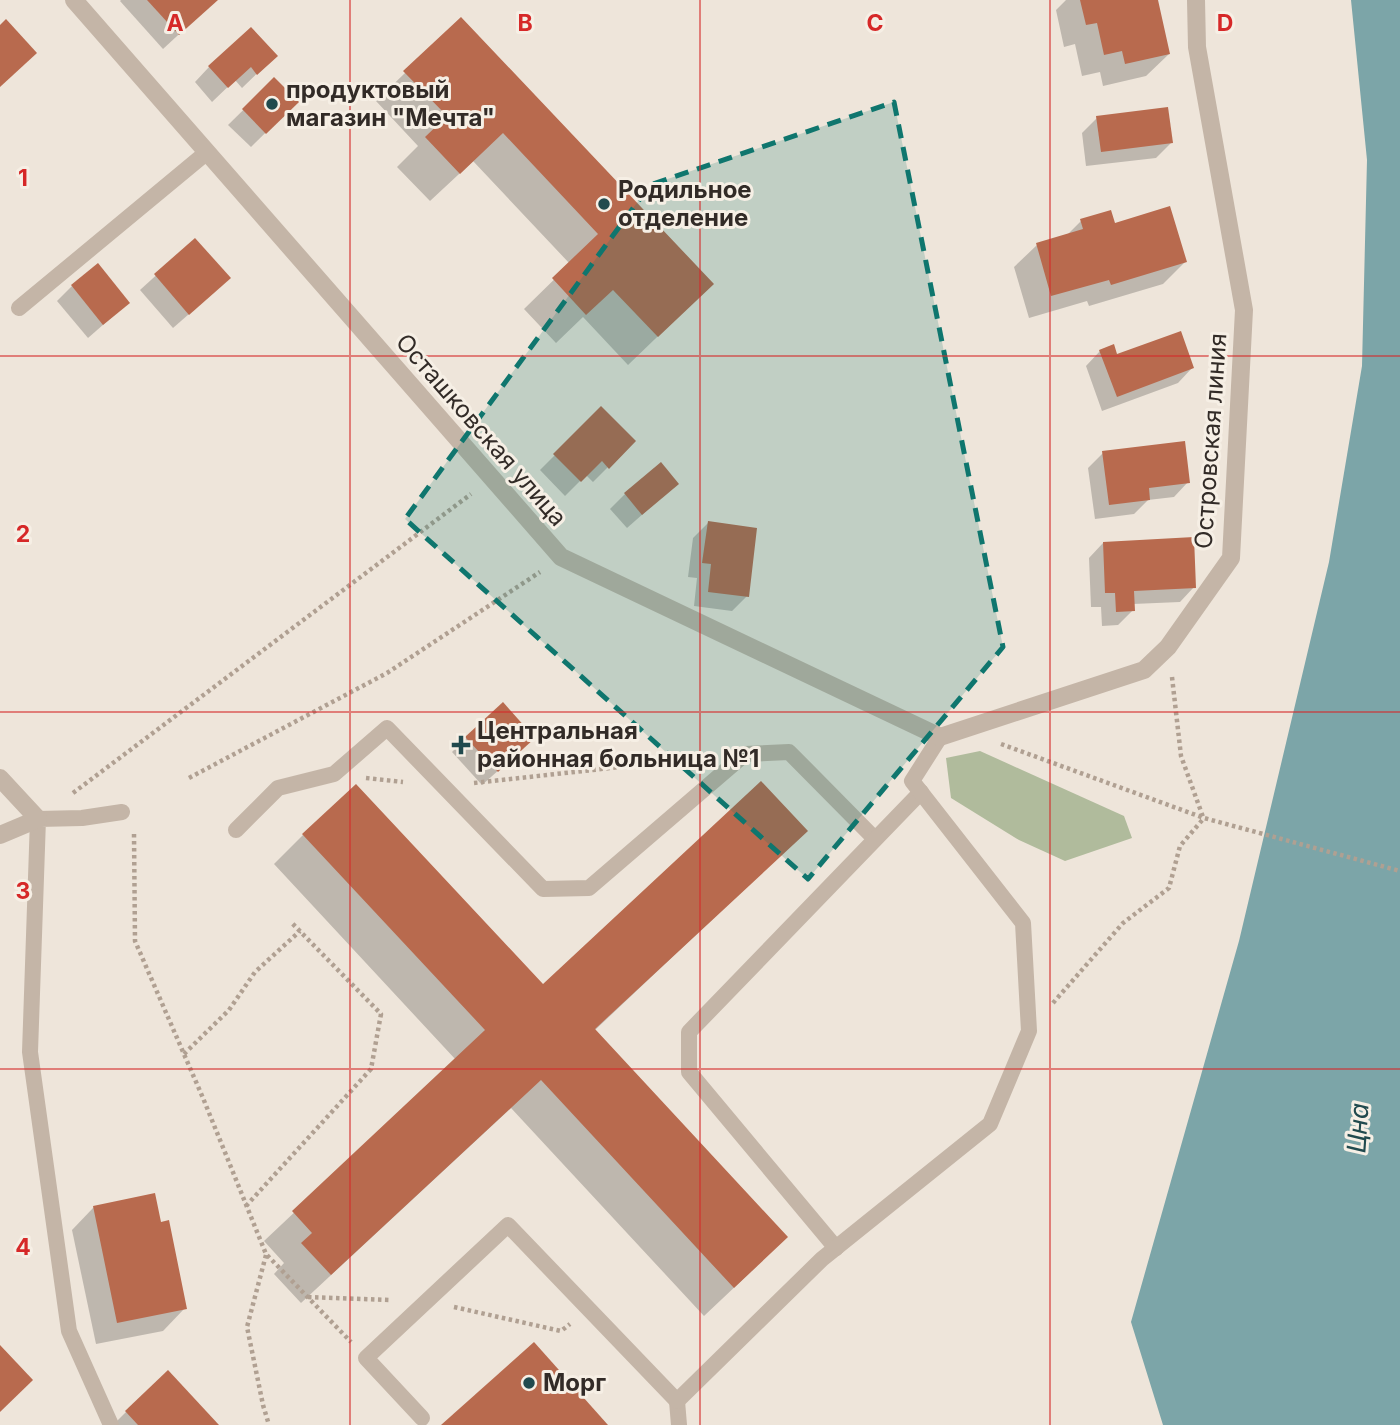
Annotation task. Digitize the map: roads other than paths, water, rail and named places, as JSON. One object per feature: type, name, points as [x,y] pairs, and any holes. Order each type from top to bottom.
[{"type":"street","name":"Осташковская улица","points":[[74,0],[561,557],[940,737]]},
{"type":"street","name":"Островская линия","points":[[940,737],[1144,670],[1168,647],[1231,558],[1244,310],[1197,47],[1196,0]]},
{"type":"street","points":[[0,778],[38,819],[0,835]]},
{"type":"lane","points":[[19,308],[206,153]]},
{"type":"lane","points":[[236,830],[278,788],[334,774],[387,728],[543,889],[589,888],[745,754],[789,752],[875,839]]},
{"type":"lane","points":[[677,1401],[836,1248],[990,1124],[1029,1031],[1023,923],[912,781],[940,737]]},
{"type":"lane","points":[[836,1248],[689,1073],[689,1032],[921,792]]},
{"type":"lane","points":[[111,1425],[69,1331],[30,1052],[38,819],[82,818],[122,812]]},
{"type":"lane","points":[[422,1418],[366,1358],[508,1225],[677,1401],[679,1425]]},
{"type":"water","name":"Цна","points":[[1351,0],[1400,0],[1400,1425],[1163,1425],[1131,1322],[1239,941],[1329,562],[1362,366],[1367,160]]},
{"type":"place","name":"продуктовый магазин \"Мечта\"","points":[[272,104]]},
{"type":"place","name":"Родильное отделение","points":[[604,204]]},
{"type":"place","name":"Центральная районная больница №1","points":[[461,745]]},
{"type":"place","name":"Морг","points":[[529,1383]]}]
